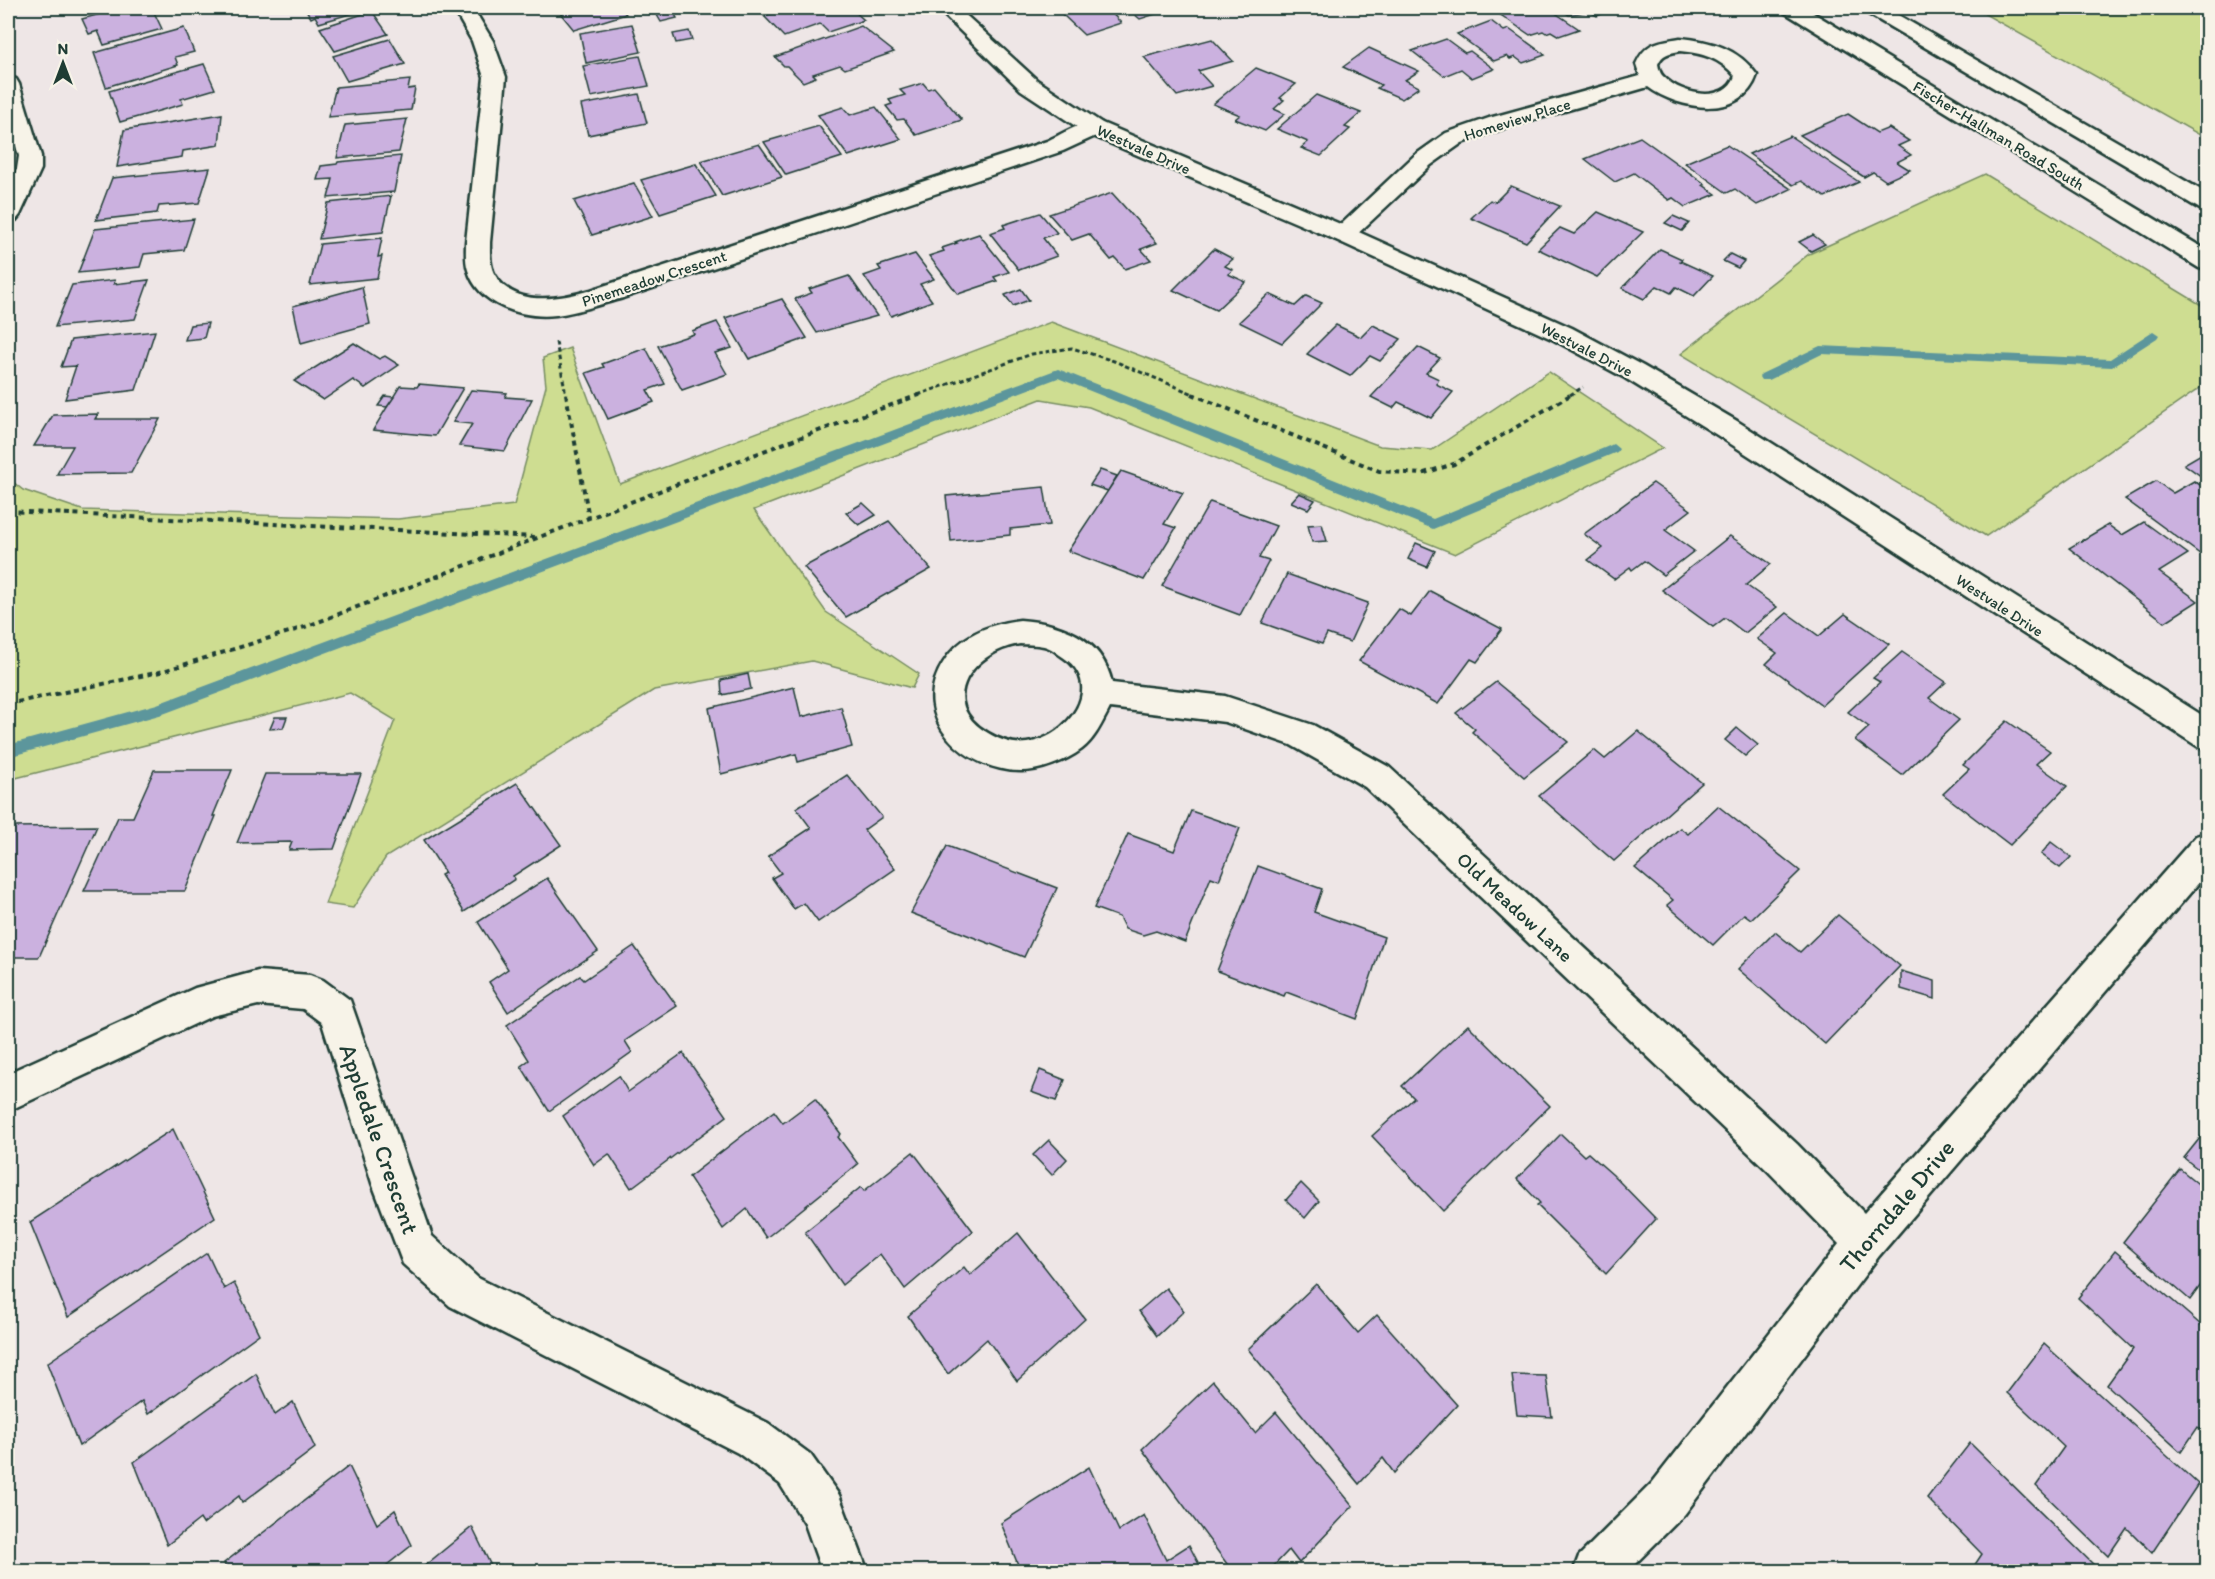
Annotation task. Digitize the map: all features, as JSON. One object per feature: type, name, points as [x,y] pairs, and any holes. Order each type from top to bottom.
[{"type":"street","name":"Pinemeadow Crescent","points":[[463,8],[480,34],[490,56],[495,77],[478,242],[479,267],[487,284],[506,299],[526,306],[550,308],[573,304],[625,288],[1055,146],[1094,128]]},
{"type":"street","name":"Westvale Drive","points":[[946,8],[1029,85],[1094,128],[1343,234],[1563,334],[1634,372],[1727,428],[2208,736]]},
{"type":"street","name":"Fischer-Hallman Road South","points":[[1791,8],[2208,262]]},
{"type":"street","points":[[1872,8],[2208,204]]},
{"type":"street","name":"Homeview Place","points":[[1343,234],[1423,160],[1454,138],[1497,123],[1652,80]]},
{"type":"street","points":[[8,84],[30,156],[29,169],[8,215]]},
{"type":"street","points":[[1020,632],[1053,636],[1080,652],[1096,674],[1099,694],[1093,716],[1072,741],[1048,753],[1025,757],[999,754],[970,741],[955,726],[948,711],[946,691],[951,674],[959,661],[974,647],[1005,634],[1020,632]]},
{"type":"street","name":"Old Meadow Lane","points":[[1099,694],[1225,709],[1302,735],[1377,777],[1783,1158],[1864,1242]]},
{"type":"street","name":"Thorndale Drive","points":[[1595,1572],[1668,1499],[1864,1242],[2208,847]]},
{"type":"street","name":"Appledale Crescent","points":[[8,1092],[208,1000],[258,988],[310,992],[337,1012],[392,1183],[417,1250],[464,1292],[753,1438],[795,1469],[823,1511],[844,1572]]},
{"type":"path","points":[[2129,8],[2135,14]]},
{"type":"path","points":[[550,308],[589,518]]},
{"type":"path","points":[[8,704],[160,672],[305,627],[782,444],[1032,354],[1072,348],[1114,361],[1379,471],[1421,474],[1454,464],[1581,387],[1634,372]]},
{"type":"path","points":[[8,511],[539,537]]},
{"type":"green space","points":[[1974,8],[2207,8],[2207,139]]},
{"type":"green space","points":[[1985,174],[2208,309],[2207,383],[1986,536],[1681,354],[1809,254]]},
{"type":"green space","points":[[1051,322],[1380,446],[1432,450],[1549,372],[1663,448],[1455,554],[1089,407],[1041,399],[754,510],[826,612],[919,674],[912,688],[812,661],[654,690],[386,857],[353,908],[325,904],[395,720],[350,693],[8,780],[8,478],[23,490],[82,510],[398,519],[514,505],[546,386],[543,358],[570,348],[620,484]]},
{"type":"building","points":[[122,8],[152,8],[162,29],[104,45],[98,31],[89,34],[82,19]]},
{"type":"building","points":[[305,8],[367,9],[319,23],[315,16],[311,18]]},
{"type":"building","points":[[556,8],[621,8],[626,14],[574,30]]},
{"type":"building","points":[[790,8],[851,8],[864,20],[828,32],[820,24],[784,37],[764,16]]},
{"type":"building","points":[[1075,8],[1107,8],[1121,23],[1084,35],[1062,14],[1077,9]]},
{"type":"building","points":[[1127,8],[1161,8],[1165,11],[1140,19]]},
{"type":"building","points":[[1548,8],[1579,29],[1559,36],[1551,31],[1530,35],[1492,9]]},
{"type":"building","points":[[1558,8],[1616,8],[1597,16],[1589,11],[1569,15]]},
{"type":"building","points":[[372,11],[388,34],[335,51],[320,28]]},
{"type":"building","points":[[673,11],[677,18],[661,22],[657,15]]},
{"type":"building","points":[[1491,21],[1504,31],[1509,29],[1545,55],[1523,63],[1515,57],[1510,59],[1507,56],[1494,61],[1457,34]]},
{"type":"building","points":[[632,24],[641,52],[586,63],[580,33]]},
{"type":"building","points":[[861,26],[894,52],[845,69],[840,65],[813,74],[816,77],[803,82],[775,57]]},
{"type":"building","points":[[184,28],[194,52],[175,57],[178,65],[106,87],[94,53]]},
{"type":"building","points":[[689,31],[692,40],[676,43],[673,34]]},
{"type":"building","points":[[390,39],[405,64],[347,81],[333,56]]},
{"type":"building","points":[[1212,39],[1233,61],[1198,71],[1212,86],[1177,96],[1144,57]]},
{"type":"building","points":[[1446,39],[1465,53],[1470,51],[1494,69],[1472,78],[1461,69],[1444,76],[1412,51]]},
{"type":"building","points":[[1369,48],[1419,71],[1405,80],[1419,87],[1402,99],[1377,88],[1381,85],[1343,67]]},
{"type":"building","points":[[640,56],[649,86],[591,97],[583,66]]},
{"type":"building","points":[[204,64],[215,89],[181,99],[183,104],[120,122],[109,91]]},
{"type":"building","points":[[1256,68],[1296,84],[1280,98],[1284,100],[1274,109],[1285,114],[1265,131],[1235,119],[1240,115],[1213,104]]},
{"type":"building","points":[[410,80],[408,89],[415,88],[411,110],[328,117],[336,87]]},
{"type":"building","points":[[923,83],[928,89],[934,87],[962,120],[916,135],[904,119],[897,120],[886,106],[892,104],[889,100],[905,95],[900,90]]},
{"type":"building","points":[[639,94],[647,123],[588,135],[581,105]]},
{"type":"building","points":[[1316,95],[1361,113],[1345,127],[1350,129],[1321,156],[1301,148],[1308,142],[1277,129]]},
{"type":"building","points":[[843,107],[850,115],[876,107],[901,139],[848,156],[818,115]]},
{"type":"building","points":[[222,114],[219,145],[183,151],[182,157],[117,167],[124,130]]},
{"type":"building","points":[[1848,114],[1877,133],[1889,128],[1909,141],[1898,146],[1911,155],[1897,162],[1910,170],[1886,181],[1873,172],[1864,177],[1800,135]]},
{"type":"building","points":[[407,119],[399,152],[337,158],[345,125]]},
{"type":"building","points":[[819,126],[842,157],[786,175],[764,142]]},
{"type":"building","points":[[1790,136],[1859,182],[1825,197],[1801,181],[1793,185],[1749,154]]},
{"type":"building","points":[[1640,137],[1716,194],[1685,207],[1673,198],[1669,200],[1634,173],[1615,182],[1585,159]]},
{"type":"building","points":[[759,144],[782,177],[722,196],[701,161]]},
{"type":"building","points":[[1727,145],[1791,189],[1757,205],[1735,189],[1727,193],[1685,163]]},
{"type":"building","points":[[401,156],[394,192],[328,198],[333,179],[317,180],[321,166],[338,162]]},
{"type":"building","points":[[696,164],[716,196],[660,214],[641,180]]},
{"type":"building","points":[[210,168],[199,203],[159,206],[157,213],[96,220],[112,178]]},
{"type":"building","points":[[634,183],[653,216],[592,235],[574,201]]},
{"type":"building","points":[[1511,186],[1560,206],[1526,242],[1471,218],[1490,200],[1495,202]]},
{"type":"building","points":[[1112,193],[1157,243],[1141,249],[1151,260],[1125,269],[1115,258],[1111,260],[1089,234],[1072,240],[1049,214]]},
{"type":"building","points":[[391,196],[383,232],[319,239],[328,203]]},
{"type":"building","points":[[1598,212],[1643,232],[1597,277],[1538,249],[1560,228],[1574,234]]},
{"type":"building","points":[[1040,213],[1057,233],[1043,238],[1057,256],[1019,270],[990,233],[1005,228],[1003,225]]},
{"type":"building","points":[[1673,216],[1689,223],[1682,231],[1665,223]]},
{"type":"building","points":[[194,219],[184,250],[144,254],[140,267],[78,273],[95,229]]},
{"type":"building","points":[[979,234],[1009,272],[994,277],[997,281],[958,294],[929,256],[944,251],[942,248],[957,243],[955,242]]},
{"type":"building","points":[[1813,235],[1825,244],[1811,251],[1799,242]]},
{"type":"building","points":[[382,238],[378,257],[382,256],[377,278],[310,285],[320,244]]},
{"type":"building","points":[[1214,249],[1233,259],[1225,266],[1233,270],[1228,274],[1246,282],[1216,310],[1173,290]]},
{"type":"building","points":[[1660,249],[1713,276],[1694,296],[1676,287],[1671,293],[1657,286],[1644,299],[1622,288]]},
{"type":"building","points":[[915,254],[934,279],[920,284],[932,301],[891,316],[864,276],[881,270],[878,266]]},
{"type":"building","points":[[1730,254],[1744,261],[1738,268],[1723,261]]},
{"type":"building","points":[[849,276],[877,316],[817,333],[795,299],[812,293],[809,289]]},
{"type":"building","points":[[115,280],[114,284],[149,280],[135,319],[55,327],[72,285]]},
{"type":"building","points":[[362,287],[370,324],[301,343],[293,306]]},
{"type":"building","points":[[1021,289],[1029,300],[1013,306],[1005,295]]},
{"type":"building","points":[[1269,294],[1295,306],[1306,296],[1322,303],[1282,343],[1239,322]]},
{"type":"building","points":[[782,299],[807,338],[749,359],[725,318]]},
{"type":"building","points":[[717,322],[732,348],[715,353],[727,374],[682,390],[658,346],[694,334],[692,331]]},
{"type":"building","points":[[208,323],[204,338],[185,340],[190,325]]},
{"type":"building","points":[[1336,325],[1361,337],[1373,325],[1401,339],[1380,361],[1370,356],[1350,376],[1307,354]]},
{"type":"building","points":[[155,331],[136,390],[65,399],[76,366],[61,367],[71,340]]},
{"type":"building","points":[[354,343],[379,359],[385,356],[399,365],[365,388],[353,380],[323,400],[294,381]]},
{"type":"building","points":[[1418,347],[1440,358],[1426,373],[1439,379],[1436,384],[1453,392],[1431,418],[1398,402],[1393,408],[1371,397]]},
{"type":"building","points":[[646,348],[665,384],[647,390],[654,402],[608,419],[586,373],[604,367],[602,364]]},
{"type":"building","points":[[419,384],[463,388],[435,436],[373,430],[400,386],[417,387]]},
{"type":"building","points":[[471,390],[507,393],[505,397],[532,399],[505,451],[459,446],[472,424],[453,422]]},
{"type":"building","points":[[385,396],[394,397],[387,407],[378,406]]},
{"type":"building","points":[[98,414],[95,419],[160,419],[131,473],[57,474],[73,446],[34,446],[53,415]]},
{"type":"building","points":[[2208,450],[2208,481],[2184,464]]},
{"type":"building","points":[[1100,470],[1117,476],[1108,491],[1090,485]]},
{"type":"building","points":[[1121,471],[1183,493],[1164,524],[1176,528],[1144,580],[1068,551]]},
{"type":"building","points":[[2156,481],[2173,493],[2194,481],[2208,490],[2208,560],[2125,499]]},
{"type":"building","points":[[1653,483],[1691,510],[1665,530],[1694,551],[1663,575],[1644,561],[1632,570],[1630,567],[1614,579],[1588,560],[1603,548],[1584,534]]},
{"type":"building","points":[[1044,487],[1050,525],[1010,529],[1010,535],[951,541],[946,496]]},
{"type":"building","points":[[1299,493],[1315,500],[1308,509],[1291,502]]},
{"type":"building","points":[[1210,502],[1276,526],[1259,558],[1269,561],[1240,615],[1162,586]]},
{"type":"building","points":[[863,503],[876,515],[859,525],[846,513]]},
{"type":"building","points":[[889,521],[931,569],[846,617],[804,567]]},
{"type":"building","points":[[2144,522],[2188,554],[2159,572],[2198,601],[2165,622],[2069,548],[2108,525],[2122,535]]},
{"type":"building","points":[[1322,524],[1327,541],[1312,542],[1308,525]]},
{"type":"building","points":[[1730,536],[1771,564],[1746,585],[1777,607],[1745,633],[1725,618],[1713,627],[1662,590]]},
{"type":"building","points":[[1416,543],[1435,551],[1427,567],[1408,559]]},
{"type":"building","points":[[1287,574],[1368,603],[1350,642],[1327,634],[1322,644],[1262,623]]},
{"type":"building","points":[[1430,591],[1502,629],[1477,662],[1471,659],[1438,704],[1359,661],[1399,609],[1411,616]]},
{"type":"building","points":[[1787,613],[1819,636],[1845,614],[1889,644],[1822,705],[1766,664],[1777,653],[1757,639]]},
{"type":"building","points":[[1902,652],[1946,682],[1929,698],[1959,720],[1902,775],[1855,740],[1869,727],[1848,712],[1880,682],[1873,678]]},
{"type":"building","points":[[748,674],[751,689],[722,695],[721,680]]},
{"type":"building","points":[[1496,682],[1568,742],[1524,777],[1472,732],[1475,729],[1456,713]]},
{"type":"building","points":[[794,687],[801,717],[841,707],[852,747],[798,762],[796,754],[721,774],[709,708]]},
{"type":"building","points":[[275,717],[287,717],[283,728],[270,729]]},
{"type":"building","points":[[2007,721],[2050,751],[2036,764],[2067,786],[2010,845],[1943,794],[1969,769],[1963,765]]},
{"type":"building","points":[[1737,728],[1758,745],[1745,756],[1725,740]]},
{"type":"building","points":[[1638,731],[1702,783],[1614,861],[1539,796],[1594,750],[1605,759]]},
{"type":"building","points":[[154,770],[232,770],[185,891],[84,891],[118,817],[133,817]]},
{"type":"building","points":[[265,774],[361,774],[334,849],[289,850],[292,842],[237,843]]},
{"type":"building","points":[[847,775],[882,817],[864,830],[895,869],[818,922],[804,903],[794,909],[772,878],[781,873],[768,856],[811,828],[796,808]]},
{"type":"building","points":[[517,783],[561,845],[513,876],[515,879],[464,912],[441,875],[445,873],[424,840]]},
{"type":"building","points":[[1718,806],[1800,871],[1751,919],[1744,914],[1713,945],[1667,905],[1673,900],[1635,868],[1680,828],[1688,834]]},
{"type":"building","points":[[1191,811],[1240,828],[1219,880],[1211,877],[1185,942],[1156,931],[1143,935],[1125,929],[1119,917],[1094,908],[1128,834],[1174,851]]},
{"type":"building","points":[[97,826],[39,957],[8,957],[8,835],[11,827]]},
{"type":"building","points":[[2051,842],[2071,857],[2060,868],[2041,854]]},
{"type":"building","points":[[947,846],[1057,888],[1024,957],[911,913]]},
{"type":"building","points":[[1258,866],[1322,889],[1314,912],[1384,937],[1357,1019],[1286,992],[1284,996],[1217,971]]},
{"type":"building","points":[[547,878],[598,951],[508,1012],[489,982],[508,969],[478,922]]},
{"type":"building","points":[[1838,915],[1900,966],[1825,1044],[1738,969],[1775,932],[1800,952]]},
{"type":"building","points":[[634,946],[677,1006],[625,1041],[632,1052],[549,1111],[521,1066],[529,1060],[507,1025],[580,976],[584,980]]},
{"type":"building","points":[[1901,971],[1935,981],[1935,999],[1901,989]]},
{"type":"building","points":[[1468,1025],[1550,1106],[1443,1211],[1372,1136],[1414,1098],[1402,1086]]},
{"type":"building","points":[[683,1053],[727,1116],[631,1188],[609,1154],[594,1165],[563,1116],[619,1076],[628,1092]]},
{"type":"building","points":[[1040,1070],[1065,1080],[1056,1101],[1031,1092]]},
{"type":"building","points":[[815,1099],[841,1134],[838,1137],[858,1164],[766,1238],[747,1209],[723,1229],[689,1177],[774,1111],[783,1123]]},
{"type":"building","points":[[2208,1128],[2208,1177],[2184,1158]]},
{"type":"building","points":[[173,1129],[215,1217],[68,1317],[30,1222]]},
{"type":"building","points":[[1561,1134],[1584,1156],[1588,1153],[1613,1175],[1656,1219],[1606,1274],[1537,1205],[1540,1203],[1517,1179]]},
{"type":"building","points":[[1049,1140],[1067,1159],[1052,1175],[1033,1155]]},
{"type":"building","points":[[913,1152],[973,1231],[905,1289],[880,1254],[842,1285],[805,1232],[861,1187],[864,1191]]},
{"type":"building","points":[[2180,1169],[2208,1192],[2208,1280],[2206,1278],[2190,1300],[2123,1242]]},
{"type":"building","points":[[1301,1183],[1319,1201],[1305,1218],[1286,1200]]},
{"type":"building","points":[[1018,1233],[1085,1319],[1017,1381],[987,1339],[948,1374],[908,1316],[964,1267],[970,1275]]},
{"type":"building","points":[[2115,1251],[2208,1331],[2208,1435],[2198,1427],[2181,1452],[2107,1385],[2133,1349],[2078,1298]]},
{"type":"building","points":[[207,1253],[224,1289],[234,1283],[259,1334],[148,1414],[142,1401],[79,1446],[47,1363]]},
{"type":"building","points":[[1316,1284],[1358,1333],[1377,1315],[1457,1405],[1394,1473],[1383,1458],[1359,1484],[1248,1349]]},
{"type":"building","points":[[1166,1288],[1184,1311],[1157,1336],[1139,1311]]},
{"type":"building","points":[[2044,1344],[2198,1484],[2152,1553],[2127,1528],[2108,1556],[2036,1486],[2064,1447],[2007,1393]]},
{"type":"building","points":[[256,1374],[275,1415],[293,1402],[315,1448],[242,1503],[239,1496],[203,1524],[200,1519],[167,1545],[134,1462]]},
{"type":"building","points":[[1512,1375],[1546,1376],[1552,1417],[1517,1415]]},
{"type":"building","points":[[1213,1381],[1255,1433],[1276,1412],[1353,1506],[1299,1563],[1289,1550],[1268,1572],[1233,1572],[1142,1449]]},
{"type":"building","points":[[1970,1443],[2101,1572],[1970,1572],[1982,1554],[1927,1498]]},
{"type":"building","points":[[349,1466],[377,1524],[395,1510],[412,1545],[378,1572],[228,1572],[224,1563]]},
{"type":"building","points":[[1089,1467],[1119,1531],[1144,1515],[1166,1560],[1189,1545],[1203,1572],[1021,1572],[1001,1523]]},
{"type":"building","points":[[472,1527],[494,1572],[417,1572]]},
{"type":"waterway","points":[[1765,377],[1820,350],[2112,363],[2153,335]]},
{"type":"waterway","points":[[8,751],[158,710],[1058,373],[1433,524],[1613,449]]}]
